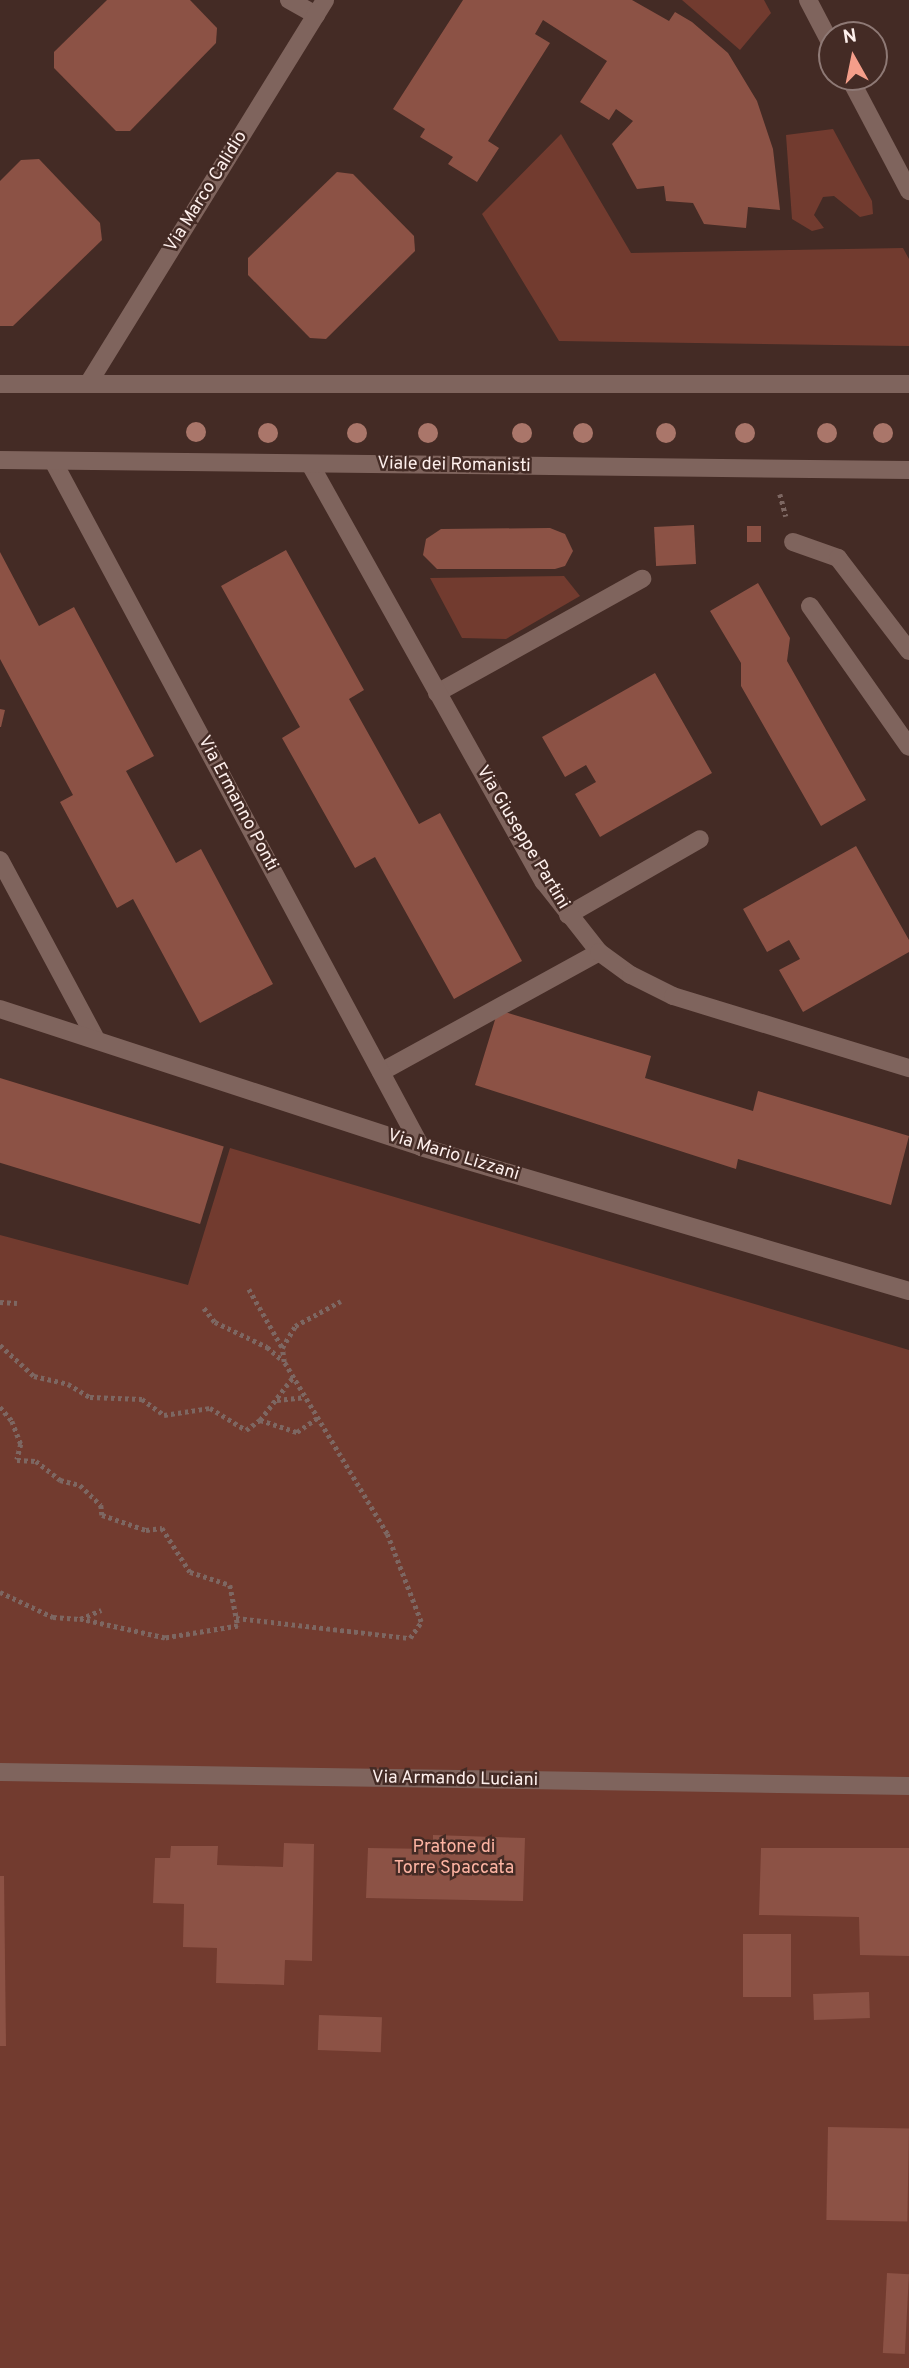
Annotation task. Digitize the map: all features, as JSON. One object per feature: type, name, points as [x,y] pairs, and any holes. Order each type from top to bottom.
[{"type":"street","points":[[289,0],[320,8]]},
{"type":"street","points":[[808,0],[819,21]]},
{"type":"street","name":"Via Marco Calidio","points":[[88,384],[320,8]]},
{"type":"street","points":[[856,91],[909,191]]},
{"type":"street","points":[[0,384],[909,384]]},
{"type":"street","name":"Viale dei Romanisti","points":[[0,460],[909,470]]},
{"type":"street","name":"Via Ermanno Ponti","points":[[53,461],[421,1147]]},
{"type":"street","name":"Via Giuseppe Partini","points":[[310,464],[437,693],[568,915],[599,952],[631,975],[673,996],[909,1068]]},
{"type":"street","points":[[793,542],[817,547],[838,558],[909,651]]},
{"type":"street","points":[[437,693],[642,579]]},
{"type":"street","points":[[810,606],[909,747]]},
{"type":"street","points":[[568,915],[699,839]]},
{"type":"street","points":[[0,860],[96,1039]]},
{"type":"street","points":[[381,1072],[599,952]]},
{"type":"street","name":"Via Mario Lizzani","points":[[0,1009],[421,1147],[909,1291]]},
{"type":"street","name":"Via Armando Luciani","points":[[0,1772],[909,1786]]},
{"type":"path","points":[[249,1289],[282,1348],[284,1362]]},
{"type":"path","points":[[282,1348],[295,1326],[341,1301]]},
{"type":"path","points":[[0,1302],[17,1303]]},
{"type":"path","points":[[204,1308],[215,1322],[267,1347],[284,1362],[396,1553],[420,1611],[417,1633],[410,1638],[236,1618]]},
{"type":"path","points":[[0,1345],[34,1377],[68,1384],[90,1397],[133,1396],[164,1415],[210,1408],[246,1430],[260,1420],[293,1377]]},
{"type":"path","points":[[277,1400],[304,1396]]},
{"type":"path","points":[[0,1408],[12,1420],[21,1444],[17,1460],[36,1461],[60,1480],[80,1485],[101,1506],[103,1515],[146,1530],[162,1528],[190,1572],[230,1585],[238,1626],[165,1638],[80,1619],[53,1617],[0,1592]]},
{"type":"path","points":[[260,1420],[297,1432],[317,1418]]},
{"type":"path","points":[[80,1619],[102,1610]]},
{"type":"green space","points":[[682,0],[764,0],[771,13],[740,50]]},
{"type":"green space","points":[[833,129],[872,201],[873,214],[860,217],[834,196],[823,197],[814,215],[824,228],[812,231],[792,219],[786,135]]},
{"type":"green space","points":[[561,134],[631,253],[903,248],[909,259],[909,346],[559,341],[482,214]]},
{"type":"green space","points":[[564,576],[580,596],[506,639],[462,638],[430,578]]},
{"type":"green space","name":"Pratone di Torre Spaccata","points":[[230,1148],[909,1350],[909,2368],[0,2368],[0,1235],[188,1285]]},
{"type":"building","points":[[107,0],[190,0],[217,28],[216,43],[130,131],[116,131],[54,68],[54,52]]},
{"type":"building","points":[[463,0],[632,0],[669,21],[675,12],[692,22],[728,53],[757,101],[773,149],[780,210],[748,207],[746,228],[704,224],[693,203],[666,201],[664,186],[637,189],[612,144],[633,121],[616,109],[609,120],[580,102],[607,61],[543,20],[535,34],[550,43],[488,141],[499,148],[477,182],[448,164],[453,157],[420,137],[425,129],[393,109]]},
{"type":"building","points":[[39,159],[100,223],[102,240],[13,326],[0,326],[0,181],[21,160]]},
{"type":"building","points":[[337,172],[353,174],[414,236],[415,251],[326,339],[310,338],[248,275],[248,258]]},
{"type":"building","points":[[694,525],[696,564],[656,566],[654,527]]},
{"type":"building","points":[[747,526],[761,526],[761,542],[747,542]]},
{"type":"building","points":[[550,528],[565,534],[573,551],[565,566],[555,569],[437,569],[423,555],[426,539],[441,529]]},
{"type":"building","points":[[286,550],[364,690],[349,699],[419,824],[440,813],[522,961],[454,999],[375,857],[355,868],[282,738],[300,727],[221,586]]},
{"type":"building","points":[[0,552],[39,626],[74,607],[154,756],[126,771],[176,863],[201,849],[273,984],[200,1023],[133,899],[117,908],[60,802],[73,795],[0,659]]},
{"type":"building","points":[[758,583],[790,638],[787,661],[866,800],[821,826],[741,686],[741,663],[710,611]]},
{"type":"building","points":[[655,673],[712,773],[600,837],[575,794],[596,782],[586,765],[565,777],[542,737]]},
{"type":"building","points":[[0,709],[5,710],[1,727],[0,727]]},
{"type":"building","points":[[856,846],[909,940],[909,952],[803,1012],[779,970],[800,959],[789,940],[767,952],[743,909]]},
{"type":"building","points":[[498,1010],[651,1056],[645,1078],[753,1111],[758,1091],[909,1136],[891,1205],[738,1159],[736,1169],[475,1085]]},
{"type":"building","points":[[0,1078],[224,1146],[200,1224],[0,1163]]},
{"type":"building","points":[[433,1835],[525,1838],[523,1901],[366,1898],[368,1848],[433,1849]]},
{"type":"building","points":[[284,1843],[314,1844],[312,1961],[285,1960],[284,1985],[216,1983],[217,1948],[183,1947],[184,1904],[153,1903],[155,1858],[170,1858],[171,1846],[218,1846],[217,1865],[283,1867]]},
{"type":"building","points":[[761,1848],[909,1848],[909,1956],[860,1955],[859,1917],[759,1915]]},
{"type":"building","points":[[0,1876],[4,1876],[6,2046],[0,2046]]},
{"type":"building","points":[[743,1934],[791,1934],[791,1997],[743,1997]]},
{"type":"building","points":[[869,1992],[870,2018],[814,2020],[813,1994]]},
{"type":"building","points":[[319,2015],[382,2017],[381,2052],[318,2050]]},
{"type":"building","points":[[828,2127],[909,2128],[907,2221],[826,2220]]},
{"type":"building","points":[[887,2273],[909,2274],[905,2354],[883,2353]]}]
